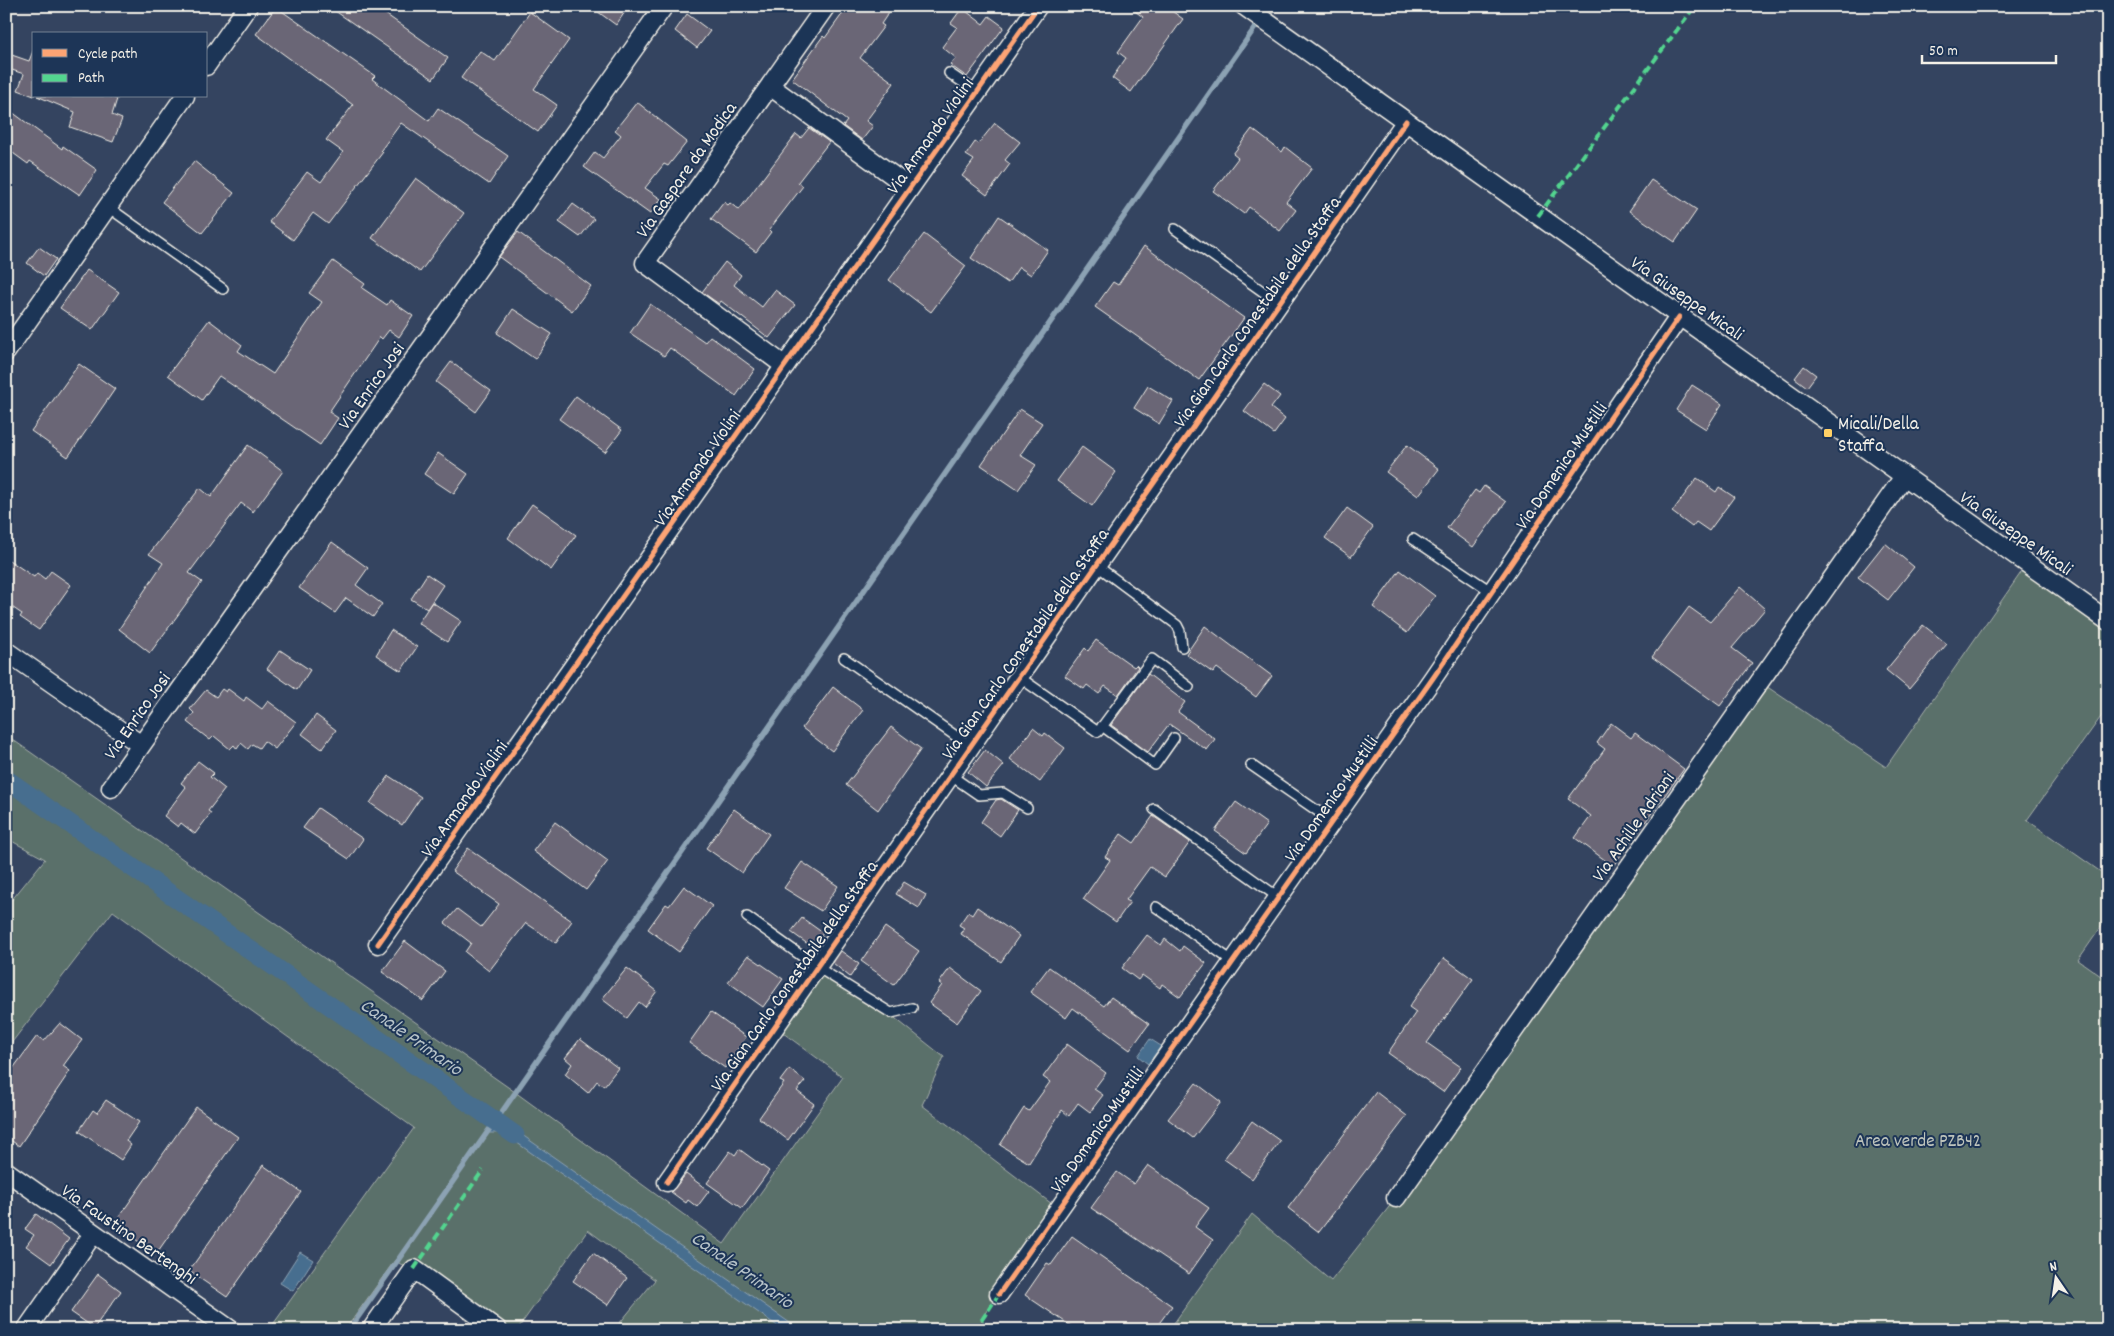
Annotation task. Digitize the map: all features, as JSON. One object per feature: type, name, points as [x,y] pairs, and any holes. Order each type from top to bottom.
[{"type":"street","points":[[208,63],[248,6]]},
{"type":"street","name":"Via Enrico Josi","points":[[111,788],[664,6]]},
{"type":"street","name":"Via Gaspare da Modica","points":[[785,366],[645,263],[826,6]]},
{"type":"street","name":"Via Armando Violini","points":[[378,944],[1038,6]]},
{"type":"street","name":"Via Giuseppe Micali","points":[[1245,7],[1903,478],[2108,622]]},
{"type":"street","points":[[770,86],[910,188]]},
{"type":"street","points":[[6,352],[184,98]]},
{"type":"street","name":"Via Gian Carlo Conestabile della Staffa","points":[[667,1182],[1406,121]]},
{"type":"street","name":"Via Domenico Mustilli","points":[[999,1294],[1492,592],[1679,316]]},
{"type":"street","name":"Via Achille Adriani","points":[[1396,1198],[1903,478]]},
{"type":"street","points":[[6,652],[141,746]]},
{"type":"street","name":"Via Faustino Bertenghi","points":[[6,1171],[231,1330]]},
{"type":"street","points":[[26,1330],[93,1234]]},
{"type":"street","points":[[371,1330],[414,1270],[498,1330]]},
{"type":"lane","points":[[950,73],[977,92]]},
{"type":"lane","points":[[108,207],[223,289]]},
{"type":"lane","points":[[1175,229],[1279,303]]},
{"type":"lane","points":[[1413,539],[1492,592]]},
{"type":"lane","points":[[1096,565],[1177,625],[1182,647]]},
{"type":"lane","points":[[844,658],[970,746]]},
{"type":"lane","points":[[1019,677],[1098,732],[1152,659],[1190,687]]},
{"type":"lane","points":[[1102,726],[1155,765],[1174,738]]},
{"type":"lane","points":[[1251,765],[1332,821]]},
{"type":"lane","points":[[950,775],[979,795],[1007,794],[1027,808]]},
{"type":"lane","points":[[1154,809],[1278,897]]},
{"type":"lane","points":[[1156,907],[1232,961]]},
{"type":"lane","points":[[747,917],[817,967],[891,1013],[912,1008]]},
{"type":"green space","name":"Area verde PZB42","points":[[2027,564],[2108,621],[2108,707],[2027,820],[2108,877],[2108,917],[2078,960],[2108,981],[2108,1330],[1169,1330],[1252,1214],[1331,1281],[1396,1198],[1760,682],[1886,767]]},
{"type":"green space","points":[[6,735],[515,1092],[724,1244],[843,1077],[775,1027],[817,967],[881,1007],[944,1057],[922,1105],[1052,1204],[981,1320],[995,1330],[614,1330],[655,1280],[588,1230],[517,1330],[490,1330],[395,1260],[345,1330],[269,1330],[414,1128],[113,911],[6,1050],[6,907],[45,859],[6,838]]},
{"type":"water","points":[[1150,1039],[1161,1046],[1148,1064],[1138,1056]]},
{"type":"water","points":[[500,1114],[508,1125],[800,1330],[783,1330],[503,1133],[487,1133]]},
{"type":"water","points":[[300,1252],[313,1260],[293,1291],[280,1283]]},
{"type":"building","points":[[328,6],[374,6],[448,58],[433,79]]},
{"type":"building","points":[[590,6],[629,6],[616,25]]},
{"type":"building","points":[[848,6],[893,6],[881,24],[884,26],[860,58],[894,83],[866,121],[873,126],[862,140],[843,126],[847,121],[792,79],[823,36],[825,38]]},
{"type":"building","points":[[1128,6],[1165,6],[1183,19],[1131,92],[1112,78],[1126,58],[1118,52],[1143,17]]},
{"type":"building","points":[[276,7],[375,76],[372,79],[429,121],[438,108],[508,156],[489,184],[401,123],[381,150],[383,152],[328,224],[313,213],[293,240],[269,222],[307,172],[321,182],[343,152],[326,140],[353,105],[256,34]]},
{"type":"building","points":[[962,8],[983,24],[989,16],[1004,27],[967,77],[950,65],[956,58],[942,47],[957,27],[951,23]]},
{"type":"building","points":[[530,12],[569,40],[534,89],[557,105],[538,132],[461,78],[480,51],[495,61]]},
{"type":"building","points":[[687,14],[710,31],[697,48],[675,31]]},
{"type":"building","points":[[6,53],[29,61],[32,54],[32,95],[18,90],[24,74],[6,68]]},
{"type":"building","points":[[42,98],[117,99],[112,115],[122,119],[113,142],[70,127],[75,112]]},
{"type":"building","points":[[637,102],[687,142],[668,166],[664,164],[645,188],[661,199],[650,214],[584,167],[595,152],[603,158],[621,135],[615,130]]},
{"type":"building","points":[[12,112],[62,149],[63,146],[97,170],[80,195],[30,161],[28,164],[6,148],[6,121]]},
{"type":"building","points":[[995,123],[1020,142],[1005,160],[1010,164],[987,195],[962,176],[974,160],[966,155],[975,142],[978,144]]},
{"type":"building","points":[[809,128],[829,142],[798,182],[803,186],[769,230],[771,232],[756,252],[711,219],[724,202],[728,205],[730,203],[739,210],[796,134],[801,138]]},
{"type":"building","points":[[1252,129],[1282,152],[1285,147],[1312,168],[1286,202],[1296,210],[1280,231],[1249,207],[1244,214],[1213,191],[1238,158],[1233,154]]},
{"type":"building","points":[[194,161],[234,193],[202,233],[162,202]]},
{"type":"building","points":[[416,178],[464,213],[420,272],[372,238]]},
{"type":"building","points":[[1651,180],[1697,210],[1675,242],[1629,211]]},
{"type":"building","points":[[573,204],[594,219],[580,237],[559,222]]},
{"type":"building","points":[[999,216],[1048,250],[1031,275],[1019,267],[1008,283],[971,258]]},
{"type":"building","points":[[518,232],[591,286],[572,311],[499,257]]},
{"type":"building","points":[[924,234],[966,266],[931,312],[889,280]]},
{"type":"building","points":[[1144,246],[1244,318],[1199,380],[1095,307],[1113,282],[1118,285]]},
{"type":"building","points":[[39,247],[56,259],[44,276],[27,263]]},
{"type":"building","points":[[333,261],[365,284],[362,288],[387,305],[390,300],[413,316],[399,337],[389,330],[382,339],[380,337],[329,412],[338,418],[320,445],[219,376],[202,400],[168,375],[209,320],[242,345],[238,351],[273,374],[322,302],[309,293]]},
{"type":"building","points":[[725,262],[741,275],[734,285],[762,307],[775,290],[795,305],[769,338],[721,301],[719,304],[702,292]]},
{"type":"building","points":[[87,270],[119,292],[92,330],[60,308]]},
{"type":"building","points":[[650,304],[705,342],[710,336],[755,369],[736,396],[670,348],[664,356],[630,333]]},
{"type":"building","points":[[513,309],[552,334],[535,359],[497,333]]},
{"type":"building","points":[[451,362],[491,391],[476,412],[436,382]]},
{"type":"building","points":[[79,364],[115,389],[68,457],[31,431]]},
{"type":"building","points":[[1804,366],[1816,375],[1807,387],[1795,378]]},
{"type":"building","points":[[1264,384],[1280,396],[1271,408],[1285,419],[1274,434],[1244,411]]},
{"type":"building","points":[[1692,385],[1722,404],[1706,429],[1676,410]]},
{"type":"building","points":[[1148,386],[1173,401],[1159,424],[1134,408]]},
{"type":"building","points":[[576,396],[622,430],[605,452],[559,419]]},
{"type":"building","points":[[1020,409],[1042,423],[1020,455],[1036,465],[1018,490],[981,465]]},
{"type":"building","points":[[248,445],[283,471],[253,512],[241,503],[189,573],[202,582],[150,653],[119,629],[163,563],[149,554],[200,488],[211,497]]},
{"type":"building","points":[[1407,445],[1439,469],[1418,496],[1386,472]]},
{"type":"building","points":[[1082,447],[1116,472],[1092,506],[1057,481]]},
{"type":"building","points":[[438,453],[468,474],[454,494],[424,474]]},
{"type":"building","points":[[1697,478],[1716,492],[1719,487],[1734,497],[1709,531],[1696,522],[1692,527],[1672,512]]},
{"type":"building","points":[[1484,486],[1506,502],[1473,547],[1447,528],[1475,490],[1479,493]]},
{"type":"building","points":[[532,504],[576,535],[551,570],[508,538]]},
{"type":"building","points":[[1347,508],[1373,527],[1351,557],[1325,538]]},
{"type":"building","points":[[332,542],[368,568],[356,585],[382,604],[373,617],[346,598],[335,613],[299,588]]},
{"type":"building","points":[[1885,543],[1914,567],[1888,600],[1858,577]]},
{"type":"building","points":[[6,558],[34,577],[37,573],[45,579],[51,571],[71,585],[39,630],[20,617],[22,614],[6,603]]},
{"type":"building","points":[[1400,570],[1435,596],[1407,633],[1373,607]]},
{"type":"building","points":[[427,574],[443,585],[427,609],[411,599]]},
{"type":"building","points":[[1740,587],[1765,609],[1732,648],[1752,663],[1720,706],[1652,657],[1689,607],[1710,622]]},
{"type":"building","points":[[432,602],[461,621],[447,642],[418,623]]},
{"type":"building","points":[[1923,625],[1947,644],[1909,689],[1886,670]]},
{"type":"building","points":[[1205,626],[1272,676],[1256,697],[1217,668],[1213,673],[1186,654]]},
{"type":"building","points":[[391,630],[417,647],[401,671],[376,655]]},
{"type":"building","points":[[1096,640],[1134,667],[1136,665],[1138,667],[1118,695],[1105,686],[1099,694],[1087,685],[1084,689],[1065,676],[1085,648],[1088,651]]},
{"type":"building","points":[[280,650],[310,670],[297,690],[267,669]]},
{"type":"building","points":[[1148,674],[1185,702],[1178,712],[1215,739],[1207,750],[1169,724],[1148,752],[1111,725]]},
{"type":"building","points":[[833,687],[863,710],[832,751],[802,728]]},
{"type":"building","points":[[222,689],[226,692],[228,689],[244,701],[246,697],[262,709],[268,701],[296,722],[275,749],[264,741],[259,748],[252,744],[248,749],[241,743],[237,749],[234,745],[230,749],[214,736],[210,740],[187,722],[194,713],[190,709],[206,690],[216,697]]},
{"type":"building","points":[[316,715],[336,730],[322,749],[302,734]]},
{"type":"building","points":[[1611,723],[1631,738],[1635,733],[1684,769],[1613,866],[1575,838],[1591,816],[1568,799],[1605,749],[1597,743]]},
{"type":"building","points":[[891,727],[921,749],[878,810],[846,785]]},
{"type":"building","points":[[1033,728],[1043,736],[1045,733],[1065,748],[1040,782],[1010,759]]},
{"type":"building","points":[[985,750],[1004,765],[986,787],[968,772]]},
{"type":"building","points":[[198,761],[214,773],[210,777],[225,789],[208,811],[211,813],[195,834],[181,823],[178,827],[164,816],[186,787],[181,783]]},
{"type":"building","points":[[389,776],[421,797],[402,825],[370,803]]},
{"type":"building","points":[[1001,799],[1018,810],[1000,836],[981,822],[996,800]]},
{"type":"building","points":[[1236,802],[1267,824],[1246,853],[1215,831]]},
{"type":"building","points":[[318,808],[363,839],[349,859],[303,828]]},
{"type":"building","points":[[734,809],[769,834],[742,873],[706,848]]},
{"type":"building","points":[[1153,816],[1190,842],[1165,877],[1150,867],[1126,900],[1130,902],[1116,922],[1083,899],[1110,860],[1105,857],[1121,834],[1134,843]]},
{"type":"building","points":[[555,822],[608,861],[586,890],[533,851]]},
{"type":"building","points":[[468,848],[572,921],[556,943],[526,923],[489,971],[465,952],[471,943],[445,923],[457,909],[481,927],[499,904],[452,871]]},
{"type":"building","points":[[802,862],[838,886],[821,911],[784,888]]},
{"type":"building","points":[[904,882],[926,895],[919,908],[896,894]]},
{"type":"building","points":[[684,886],[712,906],[679,952],[648,929],[666,904],[669,906]]},
{"type":"building","points":[[977,907],[1019,936],[1001,962],[961,934],[964,928],[959,925],[968,912],[972,915]]},
{"type":"building","points":[[802,918],[823,933],[821,936],[824,938],[816,950],[791,932]]},
{"type":"building","points":[[885,927],[919,951],[894,985],[861,961]]},
{"type":"building","points":[[1147,935],[1161,945],[1165,939],[1180,951],[1183,946],[1206,963],[1180,997],[1162,984],[1160,988],[1142,975],[1138,980],[1122,968]]},
{"type":"building","points":[[405,941],[445,971],[423,1001],[382,972]]},
{"type":"building","points":[[841,951],[859,964],[850,977],[833,963]]},
{"type":"building","points":[[748,955],[783,979],[763,1007],[728,982]]},
{"type":"building","points":[[1444,958],[1473,979],[1427,1043],[1461,1067],[1443,1092],[1388,1053],[1416,1012],[1409,1007]]},
{"type":"building","points":[[1049,967],[1104,1006],[1111,997],[1149,1024],[1130,1050],[1073,1008],[1066,1018],[1030,992]]},
{"type":"building","points":[[627,968],[657,991],[645,1007],[639,1002],[627,1018],[602,999]]},
{"type":"building","points":[[950,968],[981,991],[957,1023],[929,1003],[942,985],[939,983]]},
{"type":"building","points":[[711,1012],[746,1037],[725,1068],[689,1043]]},
{"type":"building","points":[[60,1023],[82,1040],[63,1066],[70,1071],[19,1146],[6,1137],[6,1078],[37,1036],[44,1041]]},
{"type":"building","points":[[580,1039],[618,1068],[604,1086],[597,1081],[588,1093],[565,1074],[572,1064],[565,1058]]},
{"type":"building","points":[[1067,1044],[1106,1073],[1094,1089],[1103,1095],[1090,1112],[1078,1103],[1069,1116],[1062,1110],[1029,1163],[1000,1145],[1024,1108],[1029,1111],[1050,1082],[1043,1077]]},
{"type":"building","points":[[789,1069],[805,1081],[797,1091],[814,1104],[788,1140],[759,1118],[784,1083],[780,1081]]},
{"type":"building","points":[[1196,1083],[1221,1102],[1193,1138],[1168,1119]]},
{"type":"building","points":[[1376,1092],[1407,1116],[1319,1232],[1288,1208]]},
{"type":"building","points":[[106,1100],[139,1122],[126,1141],[131,1145],[121,1160],[79,1131],[93,1110],[97,1113]]},
{"type":"building","points":[[196,1107],[238,1137],[156,1254],[114,1224]]},
{"type":"building","points":[[1252,1121],[1280,1141],[1252,1179],[1224,1159]]},
{"type":"building","points":[[739,1149],[769,1171],[742,1208],[707,1183],[730,1151],[735,1155]]},
{"type":"building","points":[[263,1165],[301,1192],[227,1297],[189,1271]]},
{"type":"building","points":[[1148,1165],[1209,1208],[1195,1227],[1213,1240],[1189,1274],[1091,1208],[1117,1172],[1134,1184]]},
{"type":"building","points":[[686,1174],[709,1191],[697,1207],[688,1200],[686,1203],[671,1192]]},
{"type":"building","points":[[36,1214],[69,1239],[51,1264],[26,1246],[34,1235],[25,1229]]},
{"type":"building","points":[[1072,1236],[1172,1306],[1154,1330],[1077,1330],[1025,1295],[1047,1263],[1051,1265]]},
{"type":"building","points":[[593,1253],[627,1278],[608,1305],[573,1281]]},
{"type":"building","points":[[98,1274],[121,1291],[94,1328],[71,1312]]},
{"type":"waterway","points":[[497,1119],[1270,6]]},
{"type":"waterway","name":"Canale Primario","points":[[6,779],[515,1135]]},
{"type":"waterway","points":[[349,1330],[491,1127]]},
{"type":"marked path","points":[[1538,216],[1695,6]]},
{"type":"marked path","points":[[414,1269],[483,1170]]},
{"type":"marked path","points":[[975,1330],[999,1294]]},
{"type":"cycle path","points":[[378,944],[1038,6]]},
{"type":"cycle path","points":[[667,1182],[1406,121]]},
{"type":"cycle path","points":[[999,1294],[1433,678],[1679,317]]},
{"type":"place","name":"Micali/Della Staffa","points":[[1828,433]]}]
